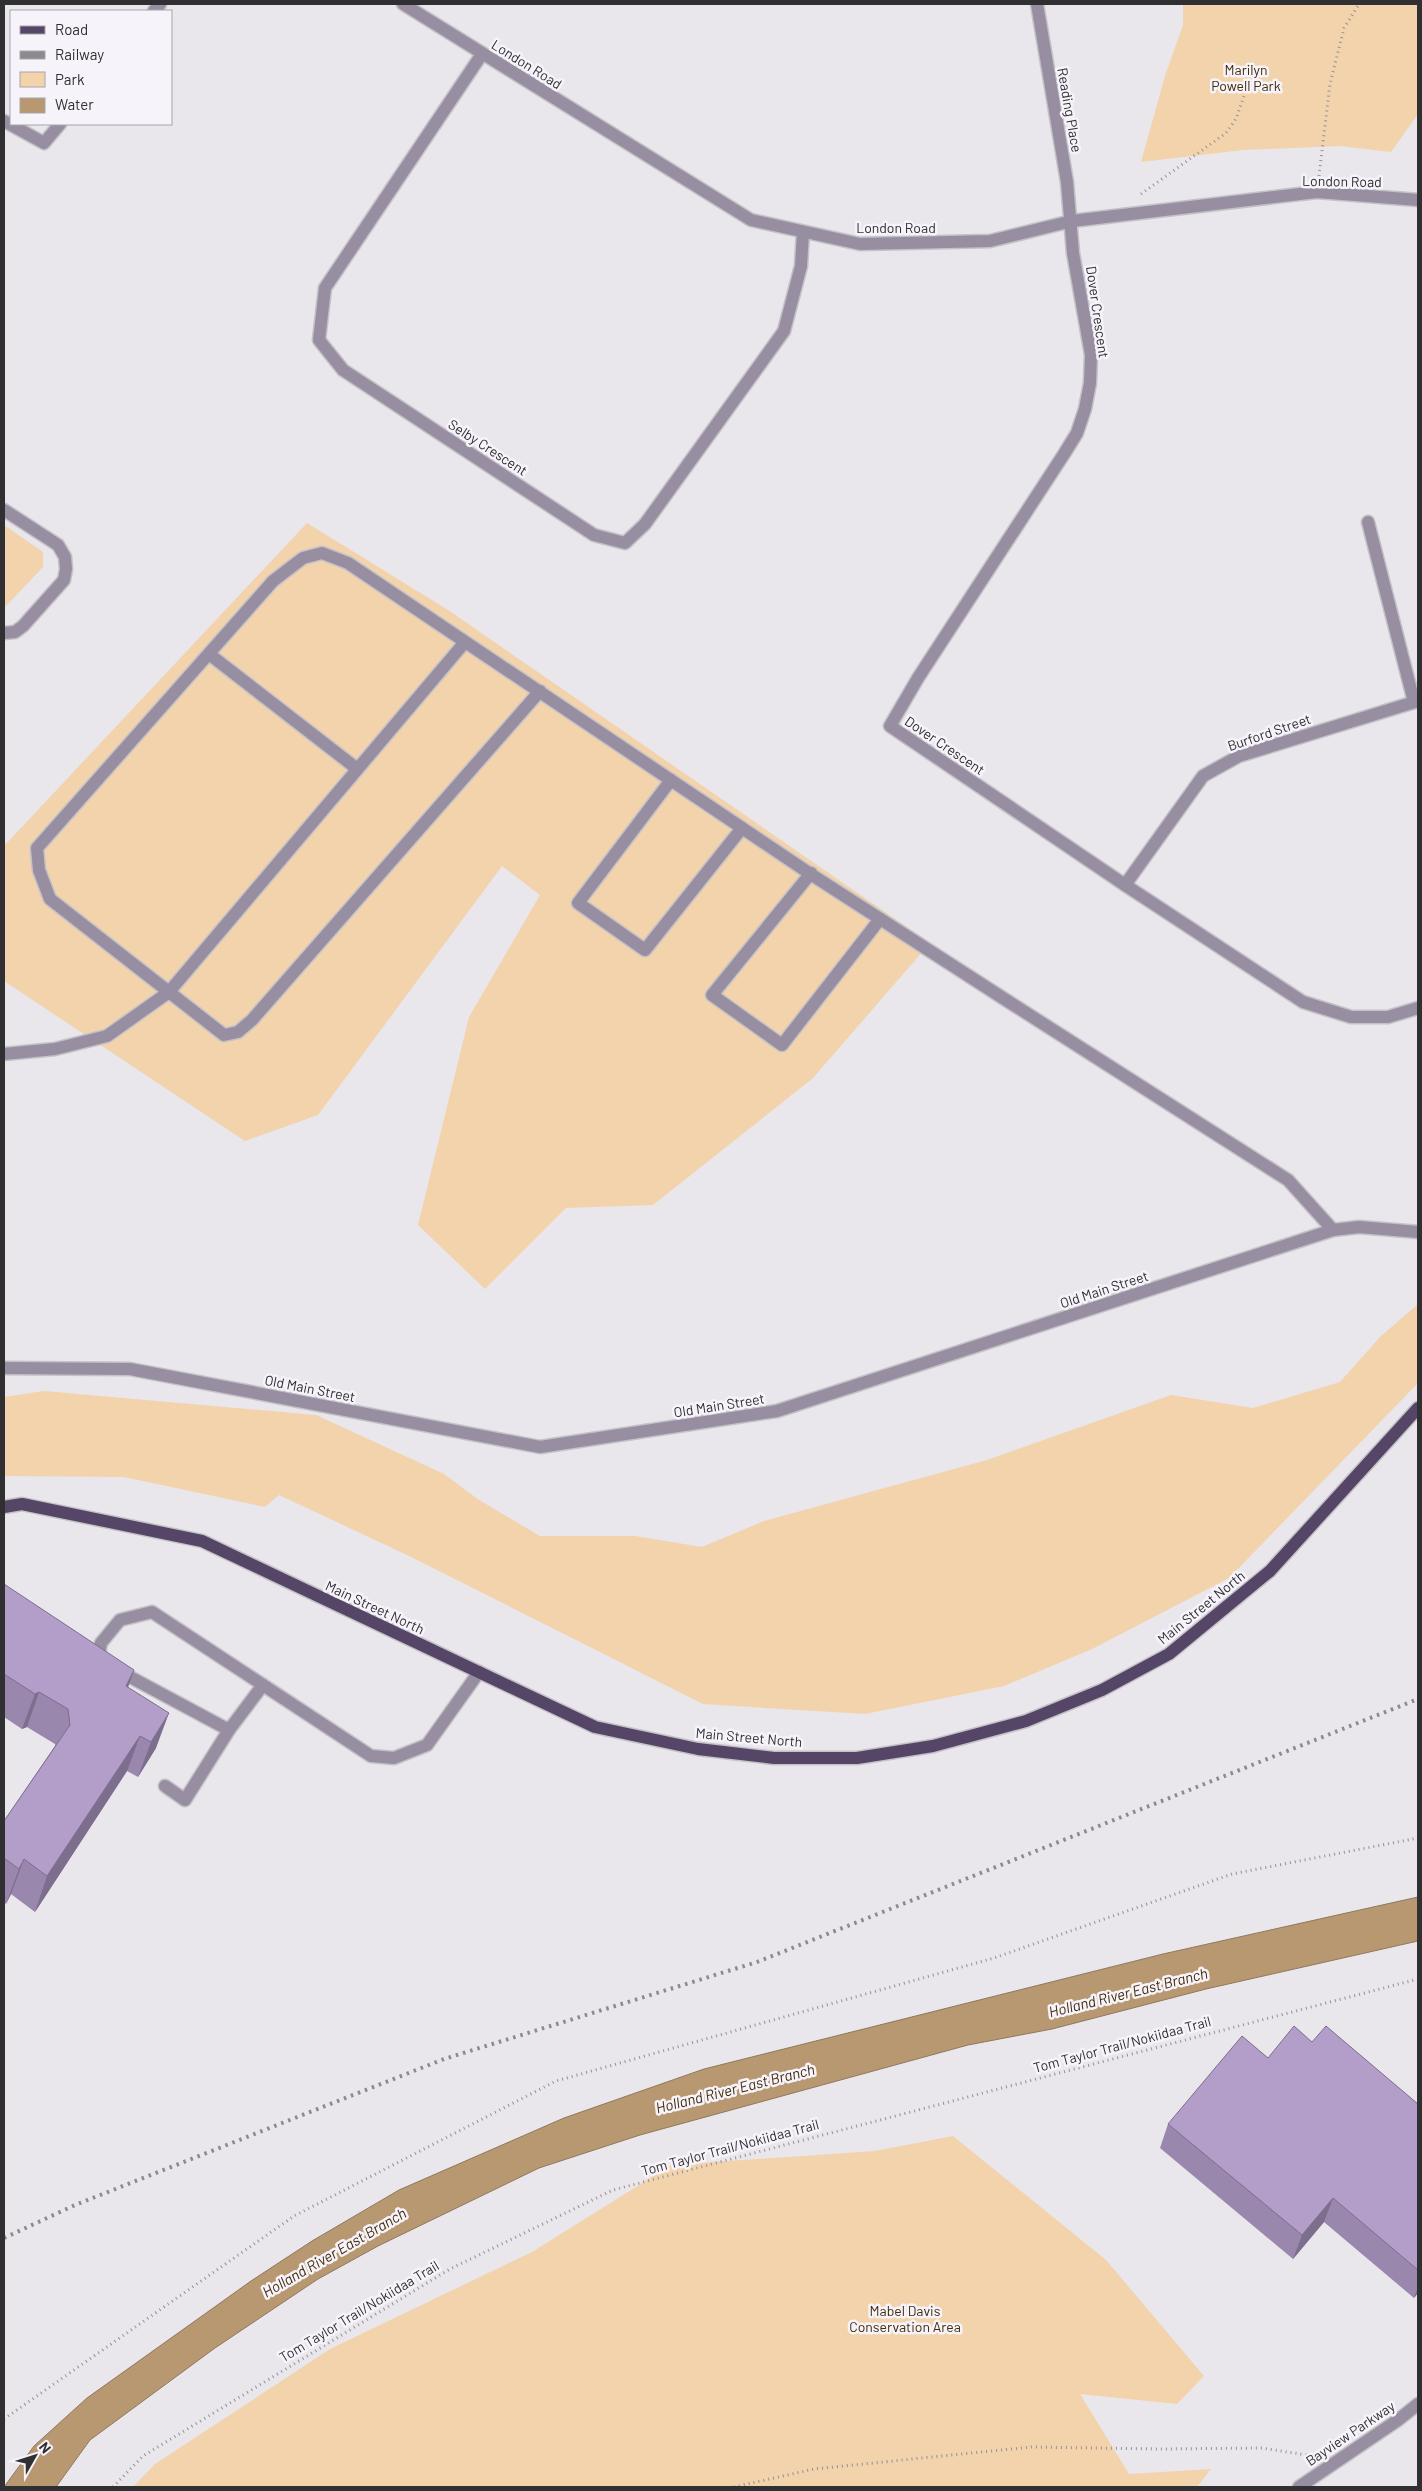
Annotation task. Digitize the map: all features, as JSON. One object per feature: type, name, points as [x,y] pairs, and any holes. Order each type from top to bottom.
[{"type":"main road","name":"Main Street North","points":[[4,1507],[22,1504],[202,1541],[595,1727],[698,1749],[774,1758],[857,1758],[932,1746],[1026,1721],[1102,1690],[1169,1654],[1270,1571],[1418,1408]]},
{"type":"street","name":"London Road","points":[[403,4],[751,220],[860,244],[990,241],[1072,221],[1317,192],[1418,200]]},
{"type":"street","name":"Reading Place","points":[[1037,4],[1072,221]]},
{"type":"street","name":"Selby Crescent","points":[[482,54],[325,288],[320,340],[343,370],[594,535],[625,543],[645,524],[784,331],[801,266],[803,232]]},
{"type":"street","points":[[13,125],[44,143],[59,125]]},
{"type":"street","name":"Dover Crescent","points":[[1072,221],[1074,253],[1091,355],[1090,383],[1085,409],[1076,433],[1064,454],[918,678],[890,726],[1125,885],[1303,1002],[1351,1017],[1388,1017],[1418,1008]]},
{"type":"street","points":[[4,510],[58,545],[65,557],[66,569],[64,580],[24,626],[15,632],[4,633]]},
{"type":"street","points":[[1368,522],[1416,702]]},
{"type":"street","points":[[540,691],[238,1032],[224,1035],[50,899],[39,870],[37,848],[273,581],[303,558],[322,553],[348,563],[540,691],[742,828],[880,919],[1288,1180],[1333,1230]]},
{"type":"street","points":[[4,1054],[56,1049],[107,1036],[169,992],[356,768],[465,642]]},
{"type":"street","points":[[209,654],[356,768]]},
{"type":"street","name":"Burford Street","points":[[1125,885],[1203,776],[1239,756],[1416,702]]},
{"type":"street","points":[[671,780],[578,903],[646,950],[742,828]]},
{"type":"street","points":[[810,873],[712,995],[782,1045],[880,919]]},
{"type":"street","name":"Old Main Street","points":[[4,1368],[130,1369],[540,1447],[777,1411],[1333,1230],[1359,1227],[1418,1232]]},
{"type":"street","points":[[229,1730],[98,1660],[101,1643],[120,1620],[152,1612],[371,1756],[394,1758],[427,1745],[479,1672]]},
{"type":"street","points":[[166,1786],[185,1800],[229,1730],[263,1685]]},
{"type":"street","name":"Bayview Parkway","points":[[1299,2487],[1398,2420],[1418,2404]]},
{"type":"path","points":[[1317,192],[1330,84],[1344,28],[1359,4]]},
{"type":"path","points":[[1135,199],[1226,133],[1236,119],[1248,84]]},
{"type":"path","points":[[4,2419],[294,2216],[556,2081],[994,1958],[1232,1874],[1418,1838]]},
{"type":"path","name":"Tom Taylor Trail/Nokiidaa Trail","points":[[113,2487],[143,2456],[450,2269],[613,2190],[1418,1979]]},
{"type":"path","points":[[734,2487],[814,2469],[1031,2447],[1262,2448],[1337,2461]]},
{"type":"green space","name":"Marilyn Powell Park","points":[[1183,4],[1418,4],[1418,114],[1391,152],[1340,146],[1243,150],[1141,162],[1165,76],[1183,25]]},
{"type":"green space","points":[[307,523],[448,610],[930,943],[813,1078],[653,1205],[566,1208],[485,1289],[418,1225],[469,1017],[540,895],[502,866],[318,1115],[245,1141],[4,981],[4,846]]},
{"type":"green space","points":[[4,525],[43,552],[43,567],[6,606],[4,605]]},
{"type":"green space","points":[[1418,1304],[1418,1383],[1229,1578],[1092,1649],[1004,1686],[865,1714],[703,1704],[407,1555],[279,1495],[265,1507],[124,1477],[4,1476],[4,1397],[44,1391],[316,1415],[444,1474],[479,1500],[540,1536],[635,1536],[702,1547],[764,1521],[987,1460],[1171,1395],[1253,1408],[1340,1382],[1380,1337]]},
{"type":"green space","name":"Mabel Davis Conservation Area","points":[[953,2136],[1106,2260],[1204,2376],[1177,2404],[1080,2394],[1129,2474],[1211,2469],[1197,2487],[133,2487],[155,2464],[330,2349],[532,2252],[671,2165],[875,2151]]},
{"type":"water","name":"Holland River East Branch","points":[[1418,1897],[1418,1941],[1206,1989],[1052,2029],[968,2045],[640,2135],[539,2168],[378,2246],[318,2279],[215,2348],[90,2440],[56,2487],[4,2487],[34,2446],[87,2398],[251,2281],[312,2241],[399,2190],[564,2118],[704,2069],[1163,1954]]},
{"type":"building","points":[[4,1584],[134,1670],[126,1686],[169,1713],[151,1742],[140,1736],[47,1876],[24,1859],[19,1869],[4,1858],[4,1821],[70,1725],[68,1709],[39,1692],[35,1694],[4,1674]]},
{"type":"building","points":[[1294,2026],[1312,2042],[1326,2026],[1418,2104],[1418,2270],[1333,2198],[1302,2235],[1168,2124],[1242,2036],[1268,2058]]},
{"type":"railway","points":[[4,2238],[75,2205],[444,2059],[757,1962],[1418,1699]]}]
